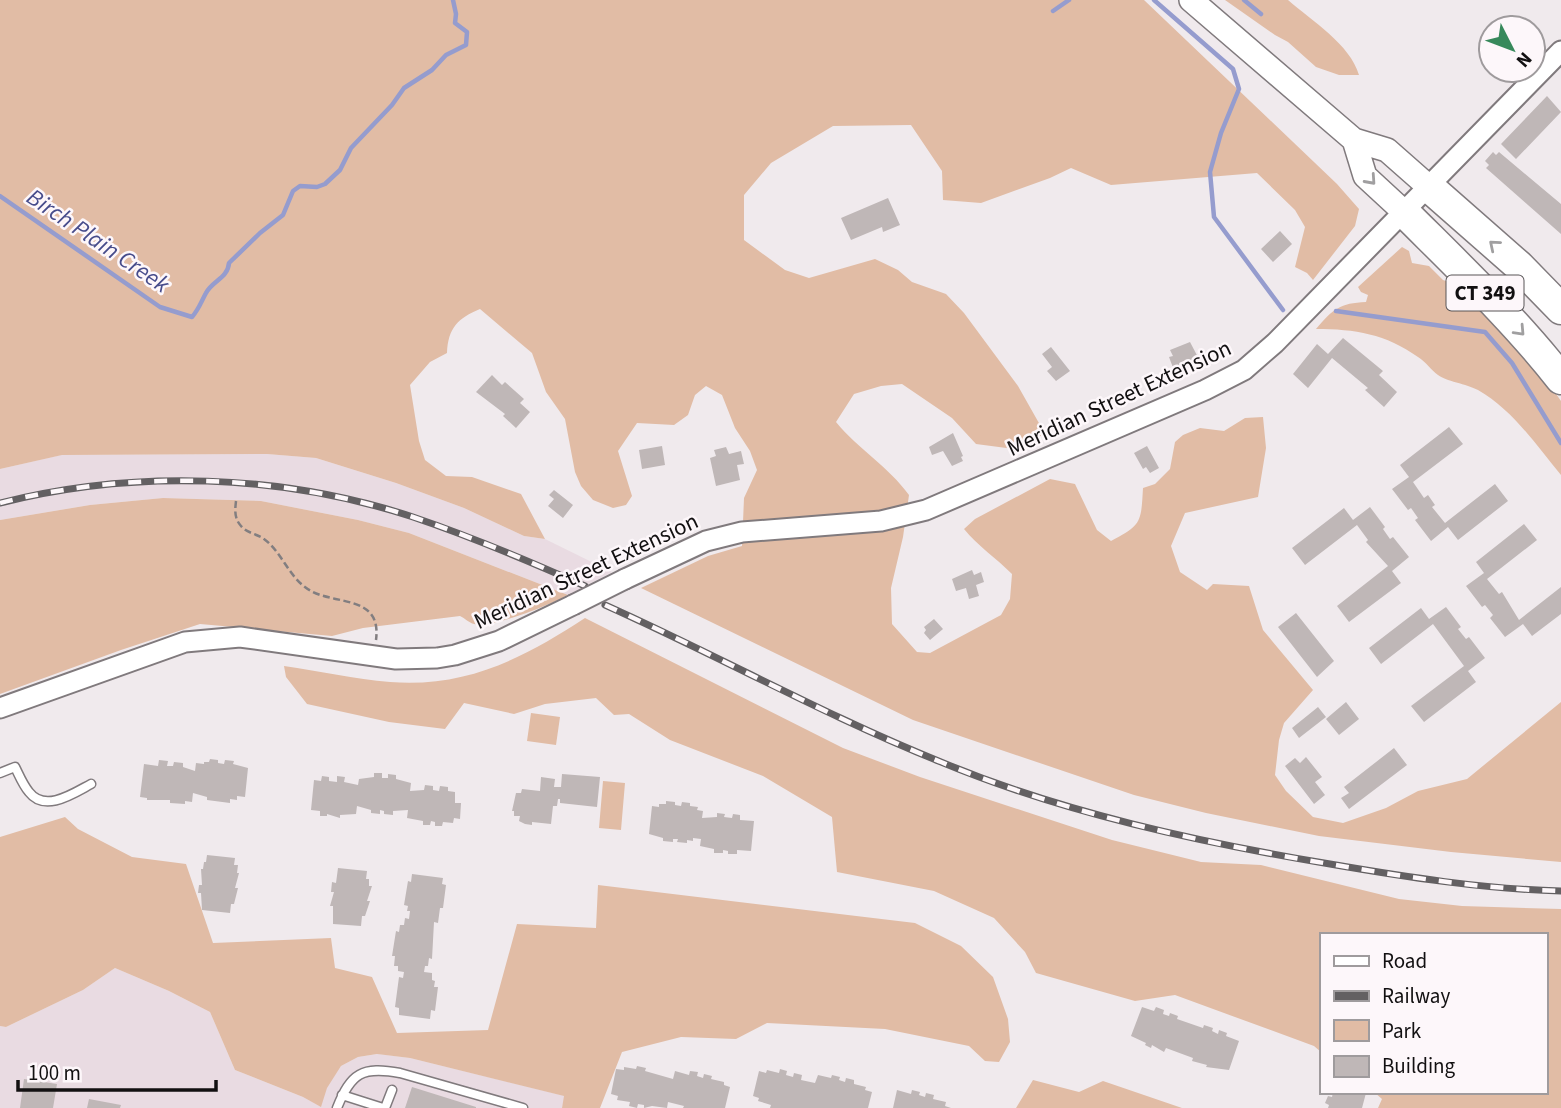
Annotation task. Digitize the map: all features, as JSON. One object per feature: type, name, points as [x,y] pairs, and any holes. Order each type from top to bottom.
[{"type":"highway","name":"CT 349","points":[[1429,187],[1519,267],[1561,309]]},
{"type":"highway","name":"CT 349","points":[[1404,212],[1525,335],[1561,379]]},
{"type":"main road","name":"CT 349","points":[[1191,0],[1354,140],[1387,150],[1429,187]]},
{"type":"main road","name":"CT 349","points":[[1354,140],[1365,176],[1404,212]]},
{"type":"street","name":"Meridian Street Extension","points":[[0,708],[185,642],[240,637],[412,660],[454,655],[499,640],[706,541],[742,532],[881,521],[926,510],[1205,390],[1244,370],[1429,187],[1561,51]]},
{"type":"lane","points":[[0,773],[15,767],[30,794],[38,800],[52,802],[91,784]]},
{"type":"lane","points":[[337,1108],[349,1082],[381,1069],[523,1108]]},
{"type":"lane","points":[[342,1095],[384,1108],[392,1090]]},
{"type":"path","points":[[236,501],[235,517],[242,528],[271,545],[286,568],[303,586],[316,594],[356,604],[369,612],[377,629],[372,656]]},
{"type":"shaded area","points":[[267,454],[316,458],[396,483],[464,508],[524,536],[545,539],[612,572],[568,595],[409,533],[261,501],[163,498],[90,505],[0,520],[0,469],[61,455]]},
{"type":"shaded area","points":[[115,968],[210,1012],[235,1070],[320,1106],[326,1088],[341,1066],[358,1057],[378,1054],[410,1058],[565,1096],[562,1108],[0,1108],[0,1026],[6,1027],[83,990]]},
{"type":"green space","points":[[0,0],[1144,0],[1337,184],[1359,209],[1355,226],[1313,280],[1307,273],[1295,267],[1305,227],[1295,210],[1257,173],[1111,185],[1071,168],[981,203],[943,200],[942,171],[911,125],[833,126],[771,163],[744,195],[744,240],[785,270],[809,278],[875,259],[898,270],[912,282],[946,294],[964,313],[1018,386],[1044,432],[1034,443],[1014,449],[976,444],[952,418],[902,384],[881,386],[854,394],[836,422],[892,475],[909,495],[891,588],[892,624],[917,652],[930,653],[1001,615],[1010,599],[1012,574],[964,529],[975,519],[1050,479],[1075,484],[1097,530],[1111,541],[1129,531],[1138,521],[1143,488],[1155,484],[1170,469],[1175,442],[1183,435],[1200,428],[1224,431],[1245,418],[1263,417],[1266,448],[1258,497],[1185,513],[1171,546],[1180,572],[1207,590],[1213,584],[1249,586],[1263,630],[1313,690],[1284,723],[1275,775],[1286,791],[1313,817],[1343,823],[1386,808],[1418,791],[1467,779],[1561,702],[1561,862],[1319,836],[1134,795],[913,720],[641,588],[708,556],[742,546],[744,498],[757,470],[750,451],[735,428],[722,395],[706,386],[695,395],[688,415],[674,425],[637,423],[618,451],[632,496],[626,505],[613,508],[593,500],[581,486],[575,472],[565,419],[546,392],[532,353],[480,309],[460,320],[449,337],[447,353],[430,362],[410,385],[419,441],[425,460],[446,476],[472,477],[521,494],[545,539],[524,536],[464,508],[316,458],[267,454],[62,455],[0,469]]},
{"type":"green space","points":[[1225,0],[1288,0],[1339,43],[1359,75],[1339,75],[1316,67],[1288,42]]},
{"type":"green space","points":[[1402,247],[1409,251],[1412,263],[1429,266],[1443,280],[1460,286],[1552,388],[1561,401],[1561,475],[1513,418],[1478,390],[1441,377],[1406,349],[1382,338],[1344,330],[1316,329],[1338,308],[1366,302],[1368,295],[1358,287]]},
{"type":"green space","points":[[163,498],[261,501],[358,520],[409,533],[568,595],[521,615],[482,625],[460,616],[363,628],[332,636],[200,624],[0,694],[0,520],[90,505]]},
{"type":"green space","points":[[585,618],[843,748],[920,777],[1112,840],[1201,862],[1261,865],[1399,899],[1462,906],[1561,909],[1561,1108],[1378,1108],[1382,1099],[1376,1094],[1547,1094],[1547,933],[1320,933],[1320,1051],[1314,1046],[1175,995],[1135,1001],[1036,973],[1025,952],[994,918],[934,891],[837,872],[832,817],[763,776],[670,740],[629,714],[614,715],[596,698],[545,704],[514,714],[464,703],[445,729],[389,722],[307,704],[286,677],[284,666],[350,677],[418,683],[469,675],[539,646]]},
{"type":"green space","points":[[531,713],[560,717],[556,745],[527,741]]},
{"type":"green space","points":[[603,781],[625,783],[621,830],[599,828]]},
{"type":"green space","points":[[65,817],[78,829],[132,857],[186,864],[213,943],[331,938],[335,968],[372,977],[397,1033],[488,1030],[517,924],[596,928],[598,885],[915,923],[961,946],[993,977],[1008,1019],[1010,1042],[999,1062],[985,1061],[969,1046],[885,1029],[767,1023],[736,1039],[681,1037],[622,1052],[600,1108],[562,1108],[564,1096],[410,1058],[377,1054],[358,1057],[341,1066],[327,1088],[321,1107],[235,1070],[210,1012],[115,968],[83,990],[6,1027],[0,1026],[0,837]]},
{"type":"green space","points":[[1033,1080],[1079,1092],[1103,1081],[1182,1108],[1016,1108]]},
{"type":"building","points":[[1547,96],[1561,112],[1516,159],[1501,144]]},
{"type":"building","points":[[1493,152],[1496,155],[1499,152],[1561,204],[1561,234],[1486,168],[1489,165],[1485,161]]},
{"type":"building","points":[[888,198],[900,225],[883,232],[882,227],[851,240],[841,218]]},
{"type":"building","points":[[1280,231],[1292,244],[1273,262],[1261,249]]},
{"type":"building","points":[[1343,338],[1383,371],[1379,375],[1397,392],[1384,407],[1365,390],[1368,388],[1332,358],[1308,388],[1293,374],[1317,344],[1328,354]]},
{"type":"building","points":[[1190,342],[1201,363],[1175,373],[1169,357],[1173,356],[1170,350]]},
{"type":"building","points":[[1051,347],[1070,371],[1056,381],[1047,371],[1052,367],[1042,354]]},
{"type":"building","points":[[492,375],[502,385],[505,382],[524,399],[520,403],[530,412],[516,428],[503,416],[505,414],[476,392]]},
{"type":"building","points":[[1449,427],[1463,444],[1413,482],[1424,498],[1428,495],[1435,505],[1432,507],[1445,523],[1495,484],[1508,501],[1458,540],[1448,527],[1431,541],[1415,520],[1418,518],[1411,508],[1408,510],[1392,489],[1409,477],[1400,465]]},
{"type":"building","points":[[953,433],[963,461],[952,466],[943,451],[932,455],[929,447]]},
{"type":"building","points":[[662,446],[665,465],[642,469],[639,450]]},
{"type":"building","points":[[1147,446],[1159,468],[1150,473],[1146,467],[1143,469],[1134,453]]},
{"type":"building","points":[[726,447],[729,454],[741,451],[744,464],[737,465],[740,480],[716,486],[710,458],[716,456],[714,450]]},
{"type":"building","points":[[554,490],[573,505],[563,518],[548,506],[554,499],[549,495]]},
{"type":"building","points":[[1370,507],[1385,527],[1383,529],[1390,539],[1393,537],[1409,557],[1392,571],[1401,583],[1349,622],[1337,606],[1388,566],[1366,542],[1368,540],[1357,525],[1305,565],[1292,548],[1344,508],[1353,520]]},
{"type":"building","points":[[1524,524],[1537,540],[1487,579],[1499,594],[1502,592],[1519,620],[1561,587],[1561,614],[1532,636],[1523,624],[1505,637],[1490,618],[1493,615],[1485,605],[1482,607],[1466,586],[1484,573],[1476,562]]},
{"type":"building","points":[[972,570],[974,575],[981,572],[984,582],[976,585],[979,596],[969,599],[966,588],[956,591],[952,579]]},
{"type":"building","points":[[1446,607],[1461,627],[1458,629],[1466,639],[1469,637],[1485,658],[1468,671],[1476,682],[1424,722],[1411,706],[1464,666],[1433,624],[1381,664],[1369,648],[1421,608],[1429,619]]},
{"type":"building","points":[[1296,613],[1334,661],[1317,677],[1278,627]]},
{"type":"building","points":[[934,619],[943,629],[930,640],[924,633],[924,627]]},
{"type":"building","points":[[1346,702],[1359,719],[1339,735],[1326,719]]},
{"type":"building","points":[[1318,707],[1326,717],[1299,738],[1292,728]]},
{"type":"building","points":[[1394,748],[1407,765],[1349,809],[1341,798],[1349,793],[1344,787]]},
{"type":"building","points":[[1306,757],[1322,777],[1315,782],[1325,795],[1314,804],[1285,766],[1295,758],[1300,763]]},
{"type":"building","points":[[210,759],[224,764],[225,760],[234,761],[233,764],[248,768],[245,797],[237,796],[237,800],[230,799],[230,803],[207,800],[207,797],[193,793],[192,802],[185,801],[185,804],[140,797],[144,764],[158,766],[159,760],[168,761],[167,766],[173,766],[174,762],[183,763],[183,767],[195,771],[196,763],[204,764]]},
{"type":"building","points":[[374,773],[382,773],[382,778],[388,778],[388,774],[396,775],[396,779],[411,783],[410,791],[424,790],[425,785],[433,786],[433,790],[439,791],[440,786],[448,787],[448,791],[455,792],[455,803],[461,803],[460,819],[454,818],[453,823],[443,822],[442,826],[435,826],[435,822],[423,825],[423,821],[407,818],[408,810],[393,811],[393,815],[384,814],[384,811],[380,810],[380,814],[357,806],[356,814],[340,815],[340,818],[327,814],[320,816],[320,811],[311,810],[314,780],[321,781],[322,776],[337,782],[337,776],[345,777],[344,782],[358,785],[359,779],[374,777]]},
{"type":"building","points":[[562,774],[600,777],[597,807],[560,803],[558,799],[557,806],[553,806],[551,824],[525,824],[519,821],[520,816],[514,816],[512,811],[516,793],[521,793],[522,789],[540,791],[541,777],[555,779],[554,787],[561,787]]},
{"type":"building","points":[[666,801],[681,806],[682,802],[690,803],[690,806],[703,811],[702,818],[717,817],[717,813],[732,818],[733,814],[740,815],[740,820],[754,821],[751,851],[737,850],[737,854],[728,854],[728,851],[723,850],[723,853],[714,853],[714,849],[700,846],[701,839],[693,838],[693,841],[687,840],[687,843],[673,839],[673,842],[663,841],[663,838],[649,834],[652,806],[659,807],[659,804],[666,804]]},
{"type":"building","points":[[207,855],[235,858],[234,865],[238,865],[235,888],[238,888],[230,913],[202,910],[201,893],[198,893],[199,885],[202,885],[201,869]]},
{"type":"building","points":[[338,868],[367,871],[366,879],[369,879],[369,886],[372,886],[361,926],[333,924],[333,906],[330,906],[334,892],[331,892],[332,882],[336,883]]},
{"type":"building","points":[[412,874],[443,878],[442,884],[446,885],[443,908],[440,908],[438,923],[434,922],[432,959],[429,958],[424,972],[432,973],[434,987],[438,987],[435,1011],[431,1010],[430,1019],[399,1015],[399,1008],[395,1007],[399,977],[403,978],[404,972],[398,971],[398,966],[394,966],[395,956],[392,956],[396,931],[399,932],[400,925],[404,925],[405,918],[409,919],[410,911],[407,911],[408,906],[404,905],[408,881],[411,882]]},
{"type":"building","points":[[1142,1007],[1154,1011],[1156,1007],[1164,1010],[1163,1014],[1169,1016],[1170,1013],[1178,1016],[1177,1019],[1203,1028],[1204,1025],[1213,1028],[1212,1031],[1218,1034],[1219,1030],[1239,1041],[1229,1070],[1206,1067],[1207,1065],[1192,1061],[1193,1058],[1166,1048],[1164,1052],[1152,1045],[1151,1048],[1131,1036]]},
{"type":"building","points":[[637,1066],[673,1079],[675,1071],[689,1075],[690,1071],[698,1072],[697,1076],[703,1078],[704,1074],[712,1076],[711,1079],[724,1082],[724,1085],[730,1087],[725,1108],[683,1108],[684,1106],[668,1102],[667,1108],[644,1108],[644,1105],[638,1104],[637,1108],[629,1106],[630,1102],[617,1100],[618,1096],[611,1094],[616,1069],[636,1069]]},
{"type":"building","points":[[780,1069],[787,1071],[786,1075],[802,1075],[801,1080],[815,1083],[818,1075],[840,1077],[839,1080],[845,1082],[846,1078],[854,1080],[854,1084],[866,1087],[865,1090],[872,1092],[868,1108],[770,1108],[771,1105],[758,1101],[759,1098],[753,1096],[759,1071],[779,1073]]},
{"type":"building","points":[[24,1079],[57,1084],[53,1108],[20,1108]]},
{"type":"building","points":[[412,1087],[476,1107],[476,1108],[405,1108]]},
{"type":"building","points":[[897,1090],[911,1094],[912,1090],[920,1092],[919,1095],[925,1097],[926,1093],[934,1095],[933,1099],[946,1102],[945,1106],[951,1108],[893,1108]]},
{"type":"building","points":[[1333,1094],[1366,1094],[1362,1108],[1328,1108],[1329,1105],[1325,1103],[1328,1096],[1332,1097]]},
{"type":"building","points":[[89,1099],[121,1105],[120,1108],[87,1108]]},
{"type":"waterway","name":"Birch Plain Creek","points":[[0,196],[160,307],[192,317],[209,289],[226,272],[229,263],[283,215],[293,191],[300,186],[317,187],[325,184],[340,170],[351,148],[392,105],[404,88],[432,70],[446,55],[466,45],[467,32],[455,23],[453,0]]},
{"type":"waterway","points":[[1053,11],[1069,0]]},
{"type":"waterway","points":[[1154,0],[1233,69],[1239,89],[1221,133],[1210,172],[1214,217],[1283,310]]},
{"type":"waterway","points":[[1244,0],[1261,14]]},
{"type":"waterway","points":[[1336,311],[1485,332],[1512,363],[1561,443]]},
{"type":"railway","points":[[0,503],[51,492],[155,481],[208,481],[312,492],[413,517],[585,586]]},
{"type":"railway","points":[[605,605],[898,744],[988,780],[1083,811],[1181,836],[1359,869],[1474,885],[1561,891]]}]
